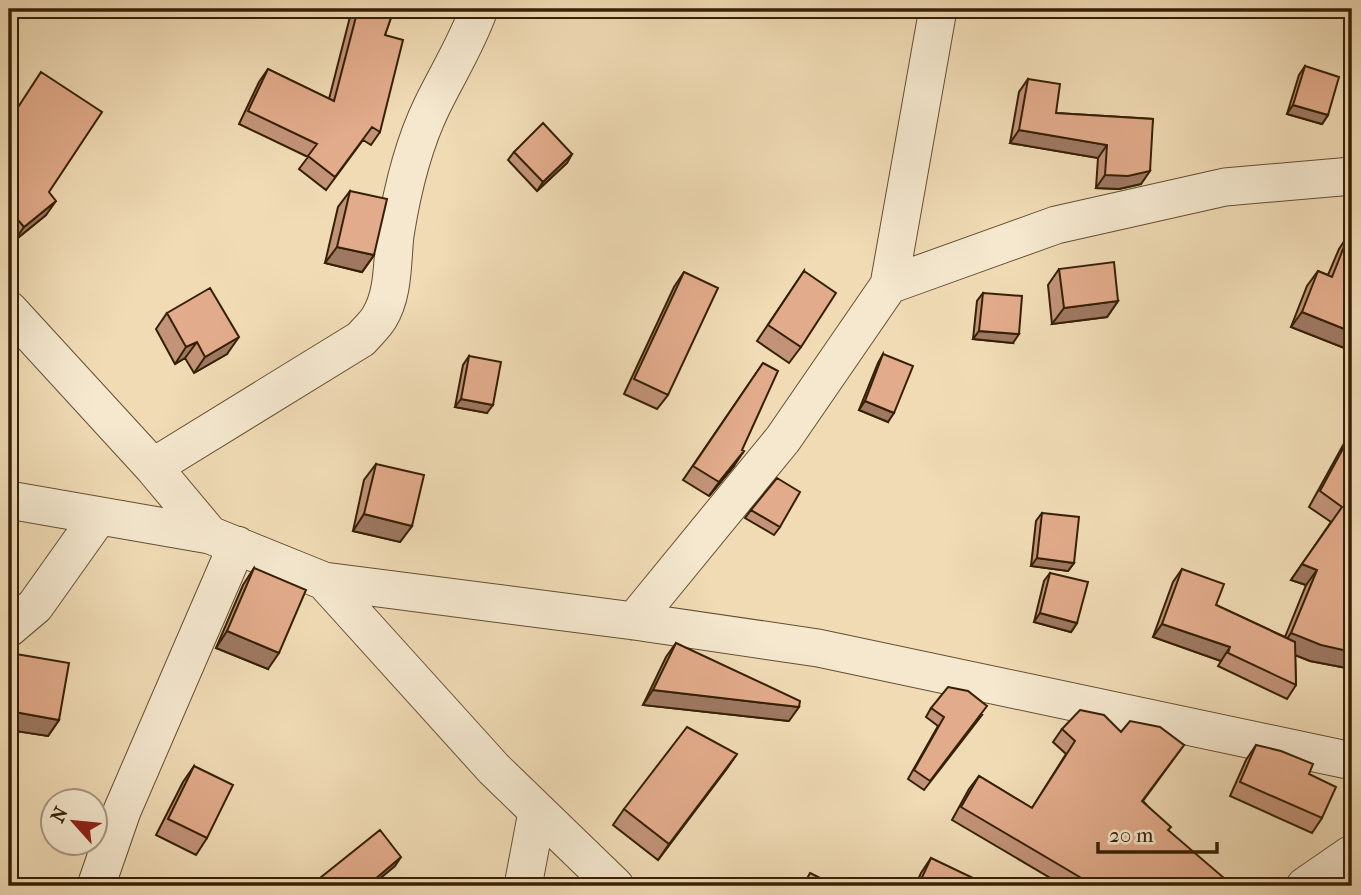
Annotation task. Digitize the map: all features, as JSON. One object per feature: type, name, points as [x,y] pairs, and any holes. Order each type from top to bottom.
[{"type":"street","points":[[153,467],[361,339],[379,318],[387,300],[392,276],[396,234],[409,167],[432,107],[454,66],[479,9]]},
{"type":"street","points":[[634,621],[783,439],[889,285],[938,9]]},
{"type":"street","points":[[889,285],[1056,225],[1225,187],[1352,176]]},
{"type":"street","points":[[9,310],[223,540]]},
{"type":"street","points":[[9,500],[223,540],[324,581],[818,648],[1352,761]]},
{"type":"street","points":[[9,628],[35,606],[99,516]]},
{"type":"street","points":[[96,886],[223,540]]},
{"type":"street","points":[[324,581],[494,769],[615,886]]},
{"type":"street","points":[[523,886],[537,812]]},
{"type":"street","points":[[1305,886],[1349,862]]},
{"type":"building","points":[[358,9],[394,9],[385,35],[403,40],[380,132],[372,127],[335,177],[308,156],[317,144],[248,111],[268,69],[334,101]]},
{"type":"building","points":[[1305,66],[1339,77],[1328,115],[1293,105]]},
{"type":"building","points":[[41,72],[102,112],[49,192],[56,201],[24,227],[12,213],[9,214],[9,121]]},
{"type":"building","points":[[1028,79],[1060,84],[1056,113],[1153,119],[1150,171],[1128,176],[1105,175],[1107,145],[1019,130]]},
{"type":"building","points":[[543,123],[572,154],[543,182],[514,152]]},
{"type":"building","points":[[350,191],[387,199],[374,255],[337,247]]},
{"type":"building","points":[[1349,234],[1352,235],[1352,332],[1302,312],[1318,271],[1332,277]]},
{"type":"building","points":[[1114,262],[1118,301],[1064,308],[1059,269]]},
{"type":"building","points":[[804,271],[836,293],[801,347],[768,325]]},
{"type":"building","points":[[684,272],[718,288],[668,395],[634,379]]},
{"type":"building","points":[[210,288],[239,337],[205,357],[197,342],[186,347],[167,313]]},
{"type":"building","points":[[983,293],[1022,296],[1019,334],[979,331]]},
{"type":"building","points":[[883,354],[913,366],[894,413],[865,401]]},
{"type":"building","points":[[469,356],[501,362],[493,405],[461,399]]},
{"type":"building","points":[[763,363],[778,371],[742,450],[744,451],[719,482],[693,466]]},
{"type":"building","points":[[1352,432],[1352,602],[1346,612],[1352,614],[1352,652],[1321,645],[1291,633],[1317,570],[1302,564],[1342,507],[1320,491]]},
{"type":"building","points":[[376,464],[424,475],[412,526],[364,514]]},
{"type":"building","points":[[777,478],[800,492],[780,527],[751,510]]},
{"type":"building","points":[[1042,513],[1079,517],[1074,563],[1037,558]]},
{"type":"building","points":[[254,568],[306,590],[279,653],[227,631]]},
{"type":"building","points":[[1182,569],[1224,584],[1216,605],[1295,642],[1296,685],[1228,653],[1230,647],[1162,624]]},
{"type":"building","points":[[1050,573],[1088,582],[1077,623],[1040,613]]},
{"type":"building","points":[[676,643],[800,701],[799,707],[653,690]]},
{"type":"building","points":[[16,654],[69,663],[59,720],[9,711]]},
{"type":"building","points":[[948,687],[968,691],[987,706],[930,781],[914,770],[944,717],[931,708]]},
{"type":"building","points":[[1080,710],[1104,715],[1121,732],[1130,721],[1160,727],[1184,745],[1142,801],[1171,827],[1168,830],[1224,878],[1217,886],[1095,886],[961,807],[979,776],[1032,808],[1075,741],[1062,729]]},
{"type":"building","points":[[687,727],[737,754],[669,844],[624,809]]},
{"type":"building","points":[[1256,745],[1281,751],[1313,764],[1309,774],[1336,787],[1322,818],[1240,782]]},
{"type":"building","points":[[194,766],[233,785],[207,838],[168,819]]},
{"type":"building","points":[[380,830],[401,857],[367,886],[310,886]]},
{"type":"building","points":[[931,858],[973,878],[970,886],[918,886]]},
{"type":"building","points":[[810,873],[836,886],[803,886]]}]
